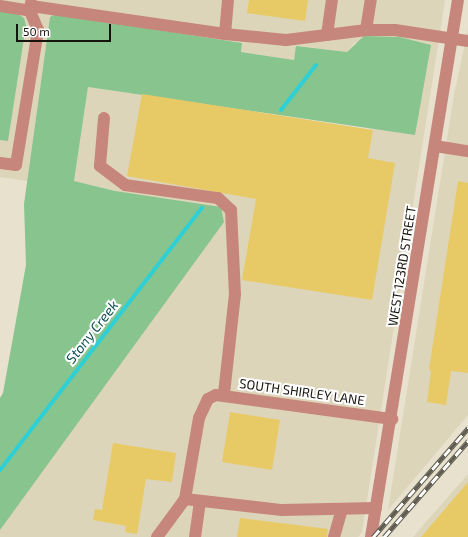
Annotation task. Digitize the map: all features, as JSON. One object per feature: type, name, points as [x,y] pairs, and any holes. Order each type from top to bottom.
[{"type":"street","points":[[225,34],[228,0]]},
{"type":"street","points":[[327,35],[332,0]]},
{"type":"street","points":[[366,30],[371,0]]},
{"type":"street","name":"WEST 123RD STREET","points":[[371,537],[392,419],[458,0]]},
{"type":"street","points":[[0,6],[31,6],[225,34],[286,40],[366,30],[395,30],[468,41]]},
{"type":"street","points":[[0,163],[16,165],[38,30],[31,6]]},
{"type":"street","points":[[104,118],[100,166],[125,185],[218,198],[231,210],[235,294],[224,394]]},
{"type":"street","points":[[435,146],[468,150]]},
{"type":"street","name":"SOUTH SHIRLEY LANE","points":[[185,499],[199,418],[208,399],[224,394],[392,419]]},
{"type":"street","points":[[157,537],[185,499],[282,510],[376,508]]},
{"type":"street","points":[[195,537],[200,501]]},
{"type":"street","points":[[334,537],[342,509]]},
{"type":"shaded area","points":[[0,0],[445,0],[362,532],[358,537],[0,537],[0,530],[115,191],[74,181],[88,87],[373,130],[431,45],[400,37],[354,43],[347,52],[297,46],[294,60],[241,52],[242,43],[55,14],[50,17],[27,181],[0,177]]},
{"type":"shaded area","points":[[468,29],[468,415],[388,510],[454,95]]},
{"type":"shaded area","points":[[468,474],[468,537],[413,537]]},
{"type":"green space","points":[[0,10],[15,12],[24,18],[26,25],[8,141],[0,140]]},
{"type":"green space","points":[[55,14],[242,43],[241,52],[294,60],[296,46],[347,52],[364,36],[400,37],[431,45],[415,135],[88,87],[74,181],[115,191],[221,207],[224,222],[0,530],[0,398],[3,393],[26,265],[24,204],[50,17]]},
{"type":"building","points":[[249,0],[308,0],[305,21],[247,13]]},
{"type":"building","points":[[142,94],[373,130],[368,158],[395,163],[372,300],[242,280],[256,199],[127,176]]},
{"type":"building","points":[[458,181],[468,183],[468,373],[451,371],[446,405],[427,402],[431,371],[429,369]]},
{"type":"building","points":[[230,412],[280,420],[272,470],[222,462]]},
{"type":"building","points":[[113,443],[176,453],[172,482],[146,479],[137,534],[125,532],[126,526],[93,520],[95,509],[102,510]]},
{"type":"building","points":[[468,482],[468,537],[421,537]]},
{"type":"building","points":[[240,518],[328,529],[327,537],[237,537]]},
{"type":"waterway","name":"Stony Creek","points":[[281,110],[316,65]]},
{"type":"waterway","name":"Stony Creek","points":[[0,470],[202,208]]},
{"type":"railway","points":[[373,537],[468,428]]},
{"type":"railway","points":[[384,537],[468,441]]}]
